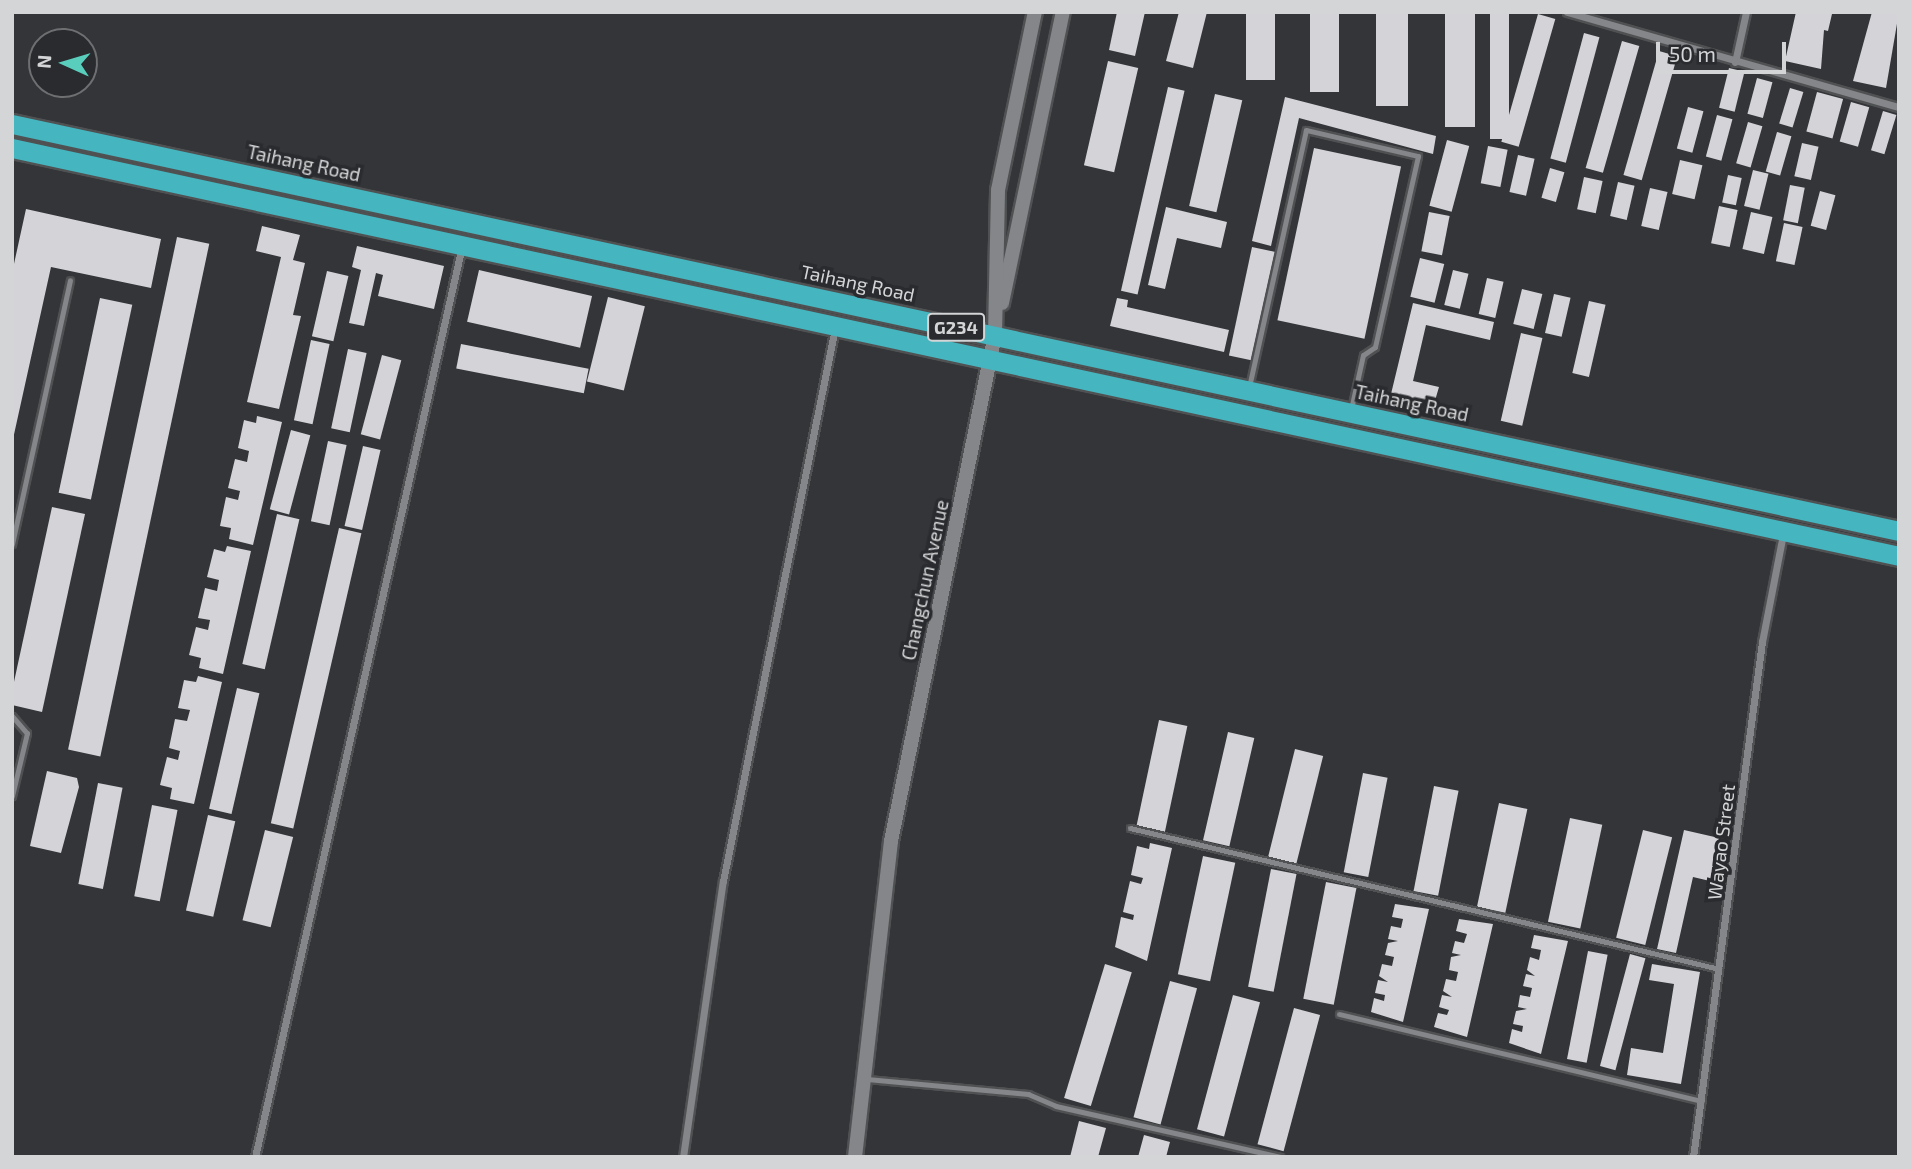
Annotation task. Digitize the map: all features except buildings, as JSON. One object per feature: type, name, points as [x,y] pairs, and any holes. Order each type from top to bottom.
[{"type":"highway","name":"Taihang Road","points":[[12,124],[1899,531]]},
{"type":"highway","name":"G234","points":[[12,148],[1899,556]]},
{"type":"main road","name":"Changchun Avenue","points":[[855,1157],[891,841],[995,335],[998,190],[1035,12]]},
{"type":"main road","points":[[995,335],[1063,12]]},
{"type":"street","points":[[1567,12],[1899,107]]},
{"type":"street","points":[[1735,62],[1746,12]]},
{"type":"street","points":[[255,1157],[463,245]]},
{"type":"street","points":[[683,1157],[723,881],[836,326]]},
{"type":"street","name":"Wayao Street","points":[[1693,1157],[1721,970],[1762,642],[1784,532]]},
{"type":"lane","points":[[1248,390],[1306,130],[1418,156],[1375,347],[1363,355],[1350,413]]},
{"type":"lane","points":[[12,544],[70,280]]},
{"type":"lane","points":[[12,716],[27,733],[12,796]]},
{"type":"lane","points":[[1130,828],[1721,970]]},
{"type":"lane","points":[[1339,1014],[1702,1101]]},
{"type":"lane","points":[[864,1079],[1028,1094],[1056,1106],[1280,1157]]}]
